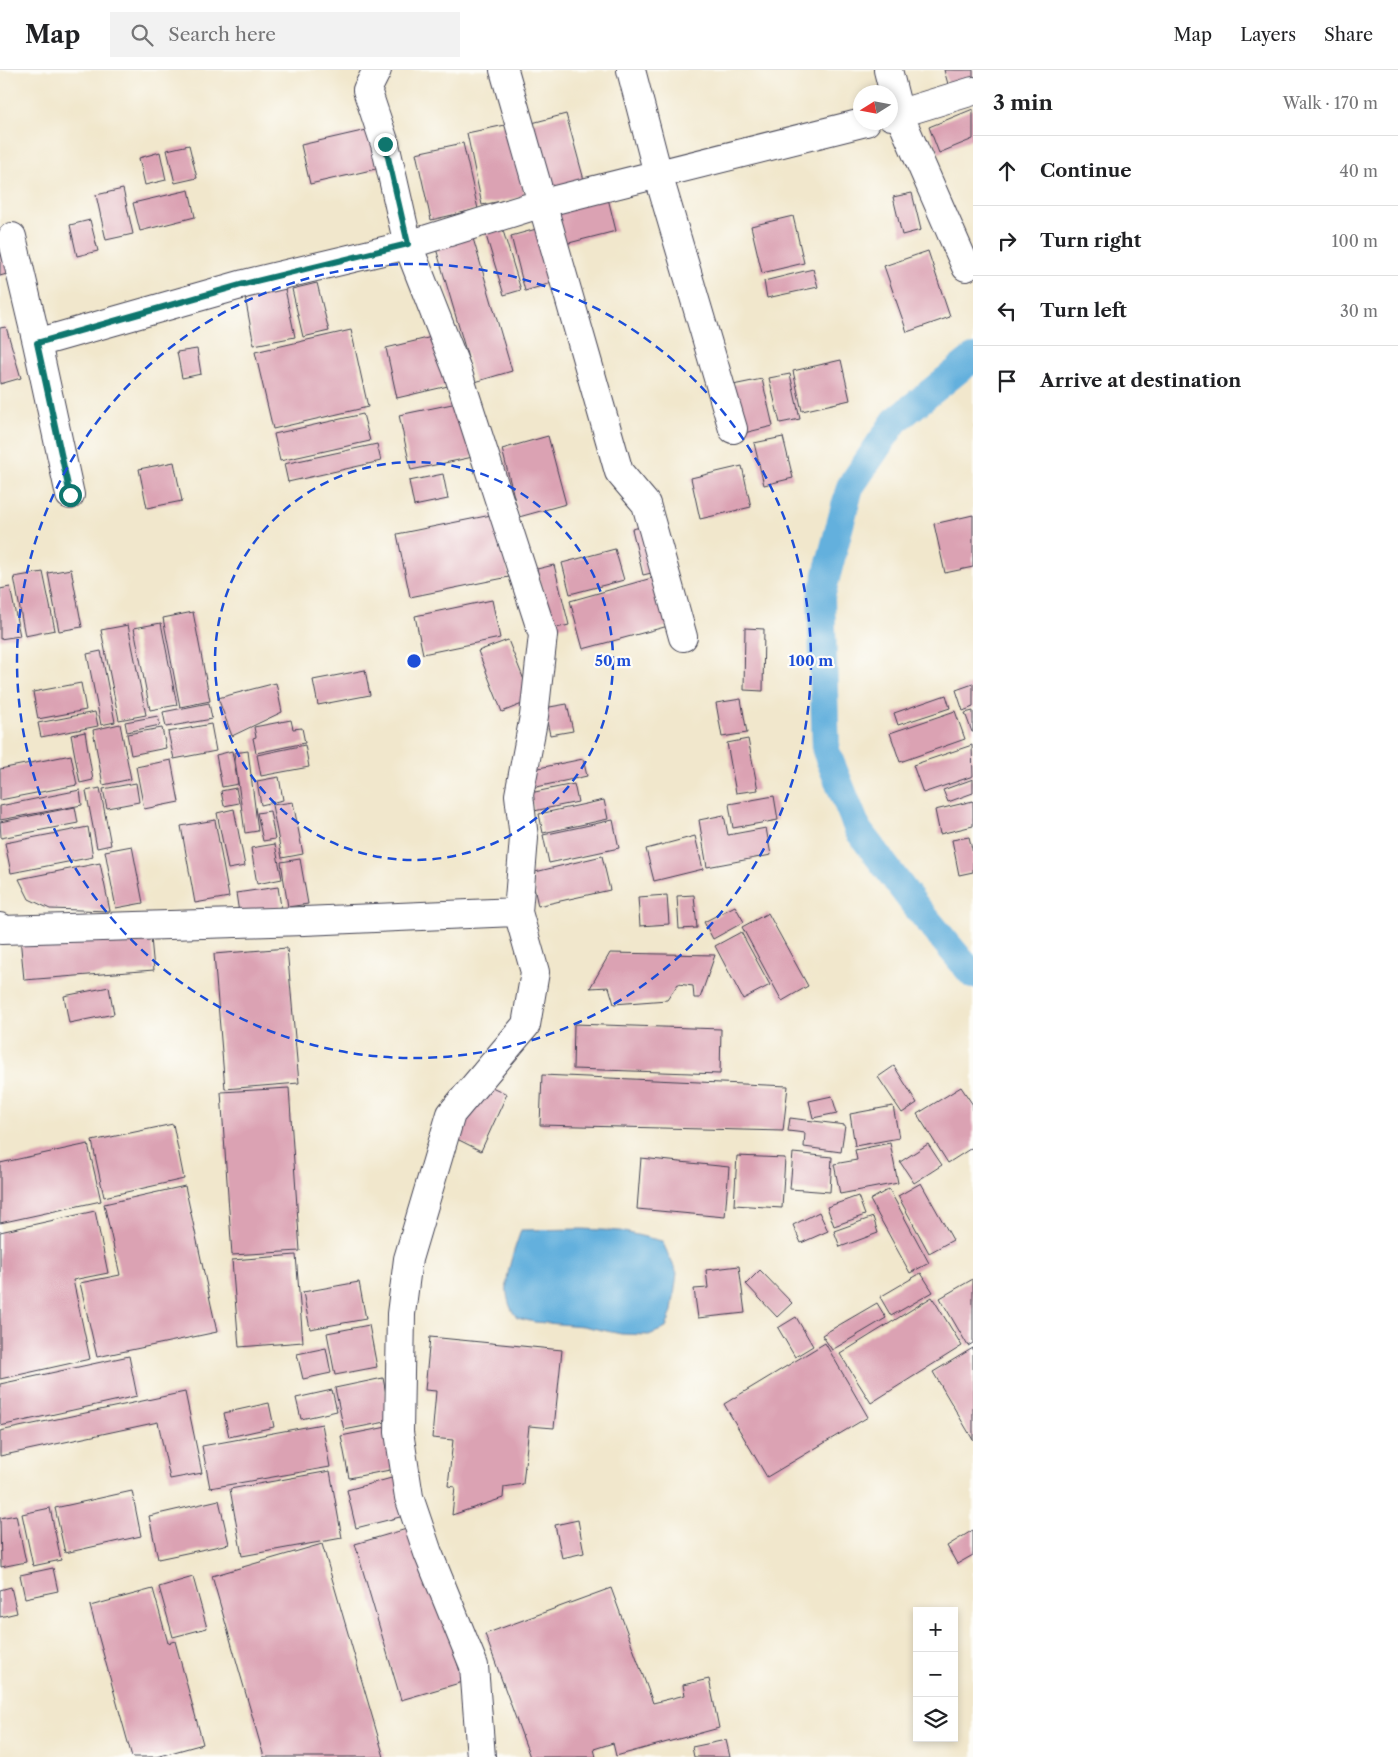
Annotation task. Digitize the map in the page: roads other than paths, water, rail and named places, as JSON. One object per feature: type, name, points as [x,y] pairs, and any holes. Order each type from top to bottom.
[{"type":"street","points":[[376,70],[367,90],[385,144],[408,244],[457,370],[511,530],[543,635],[534,716],[519,795],[524,838],[518,912],[535,972],[526,1025],[451,1114],[408,1259],[401,1314],[398,1432],[408,1497],[428,1553],[474,1666],[481,1757]]},
{"type":"street","points":[[504,70],[619,472],[646,504],[682,637]]},
{"type":"street","points":[[631,70],[658,174],[733,429]]},
{"type":"street","points":[[888,70],[890,85]]},
{"type":"street","points":[[898,114],[973,91]]},
{"type":"street","points":[[898,123],[966,267]]},
{"type":"street","points":[[37,343],[244,284],[408,244],[543,203],[853,125]]},
{"type":"street","points":[[12,237],[70,495]]},
{"type":"street","points":[[0,927],[1,930],[304,922],[518,912]]},
{"type":"water","points":[[582,1229],[620,1231],[662,1241],[677,1273],[672,1311],[666,1328],[649,1335],[621,1334],[583,1326],[534,1322],[517,1318],[511,1308],[507,1286],[510,1263],[521,1230]]},
{"type":"waterway","points":[[973,358],[895,421],[850,487],[821,597],[826,751],[858,830],[914,904],[973,975]]}]
